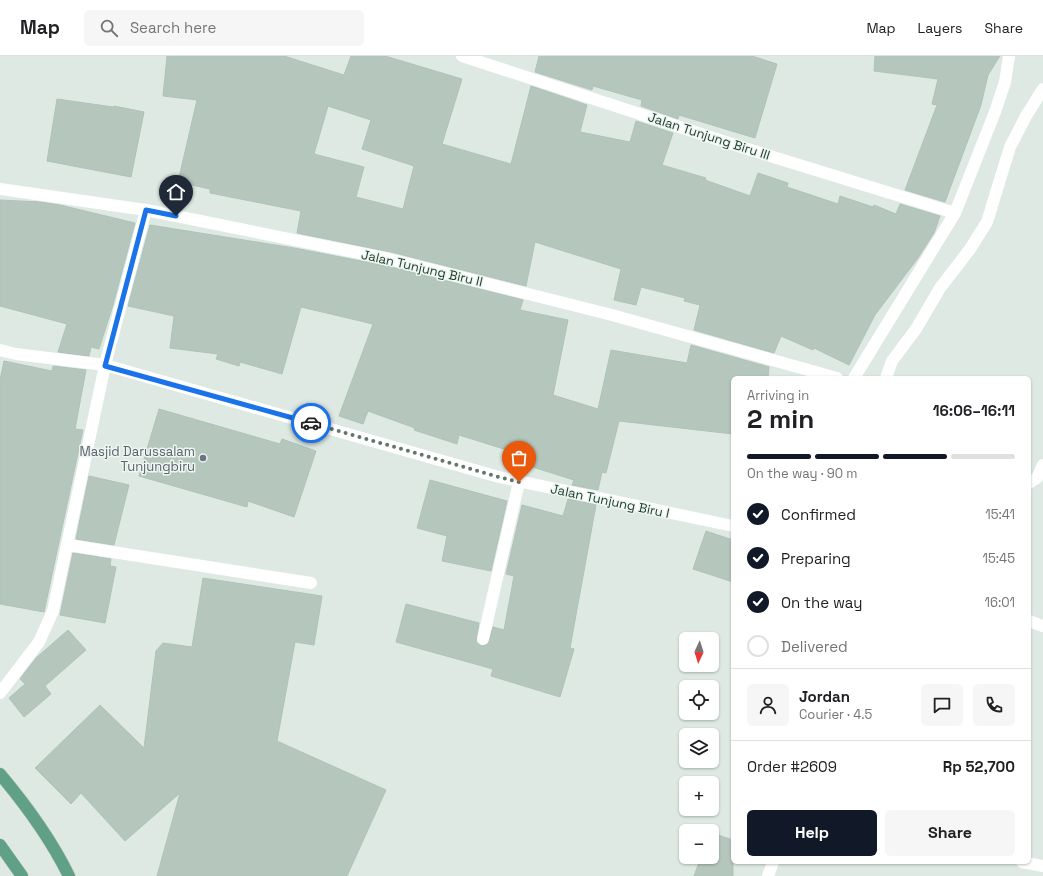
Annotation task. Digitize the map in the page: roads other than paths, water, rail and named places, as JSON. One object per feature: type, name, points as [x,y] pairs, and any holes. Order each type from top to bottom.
[{"type":"main road","points":[[0,774],[22,800],[60,858],[69,876]]},
{"type":"main road","points":[[0,844],[22,876]]},
{"type":"street","name":"Jalan Tunjung Biru III","points":[[462,56],[741,147],[955,213]]},
{"type":"street","points":[[855,376],[955,213],[995,112],[1005,82],[1009,56]]},
{"type":"street","points":[[887,376],[892,361],[916,329],[940,288],[970,249],[987,222],[1010,147],[1026,116],[1043,89]]},
{"type":"street","name":"Jalan Tunjung Biru II","points":[[0,189],[146,210],[389,260],[612,315],[830,376]]},
{"type":"street","points":[[0,693],[39,642],[53,611],[105,366],[146,210]]},
{"type":"street","name":"Jalan Tunjung Biru I","points":[[0,350],[16,354],[105,366],[499,477],[731,526]]},
{"type":"street","points":[[1031,482],[1037,478],[1043,465]]},
{"type":"street","points":[[483,639],[519,482]]},
{"type":"street","points":[[68,545],[310,583]]},
{"type":"street","points":[[1031,622],[1043,626]]},
{"type":"street","points":[[768,876],[772,864]]},
{"type":"street","points":[[1031,864],[1043,866]]},
{"type":"place","name":"Masjid Darussalam Tunjungbiru","points":[[203,458]]}]
